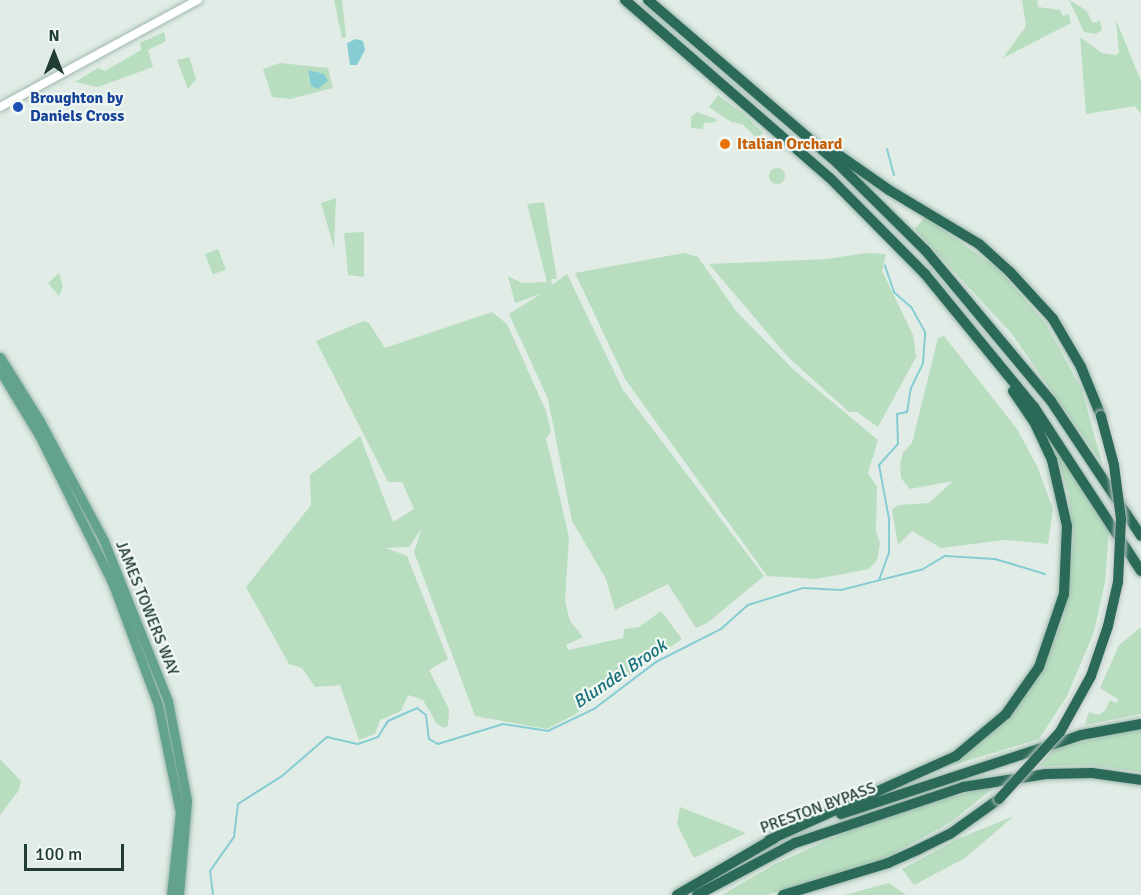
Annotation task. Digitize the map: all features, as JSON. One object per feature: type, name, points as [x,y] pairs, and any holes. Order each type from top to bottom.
[{"type":"highway","points":[[625,0],[830,178],[925,274],[1034,407],[1141,571]]},
{"type":"highway","points":[[648,0],[753,89],[883,206],[962,291],[1051,401],[1141,536]]},
{"type":"highway","points":[[753,89],[889,190],[979,244],[1010,272],[1053,319],[1081,367],[1101,416],[1114,465],[1120,519],[1119,575],[1108,626],[1091,676],[1060,732],[999,799],[950,834],[888,863],[783,895]]},
{"type":"highway","points":[[769,840],[956,756],[1006,714],[1027,687],[1049,646],[1062,604],[1067,565],[1062,492],[1036,425],[970,327]]},
{"type":"highway","name":"PRESTON BYPASS","points":[[677,895],[769,840],[1081,735],[1141,724]]},
{"type":"highway","name":"PRESTON BYPASS","points":[[774,852],[963,787],[1046,774],[1092,773],[1141,780]]},
{"type":"highway","points":[[698,895],[774,852]]},
{"type":"highway","points":[[709,895],[774,852]]},
{"type":"main road","points":[[0,107],[198,0]]},
{"type":"main road","name":"JAMES TOWERS WAY","points":[[0,357],[40,421],[104,541],[168,701],[187,801],[179,895]]},
{"type":"main road","name":"JAMES TOWERS WAY","points":[[0,371],[40,437],[112,582],[158,705],[180,812],[171,895]]},
{"type":"green space","points":[[334,0],[342,0],[346,37],[342,38]]},
{"type":"green space","points":[[1022,0],[1037,0],[1038,7],[1060,10],[1063,16],[1069,14],[1071,23],[1003,58],[1026,26]]},
{"type":"green space","points":[[1069,0],[1086,10],[1093,23],[1100,21],[1102,30],[1096,34],[1084,32]]},
{"type":"green space","points":[[1116,20],[1141,81],[1141,114],[1135,106],[1086,114],[1080,37],[1102,53],[1116,55],[1119,53]]},
{"type":"green space","points":[[164,32],[166,41],[148,50],[153,67],[98,87],[75,82],[98,68],[105,71],[141,50],[140,43]]},
{"type":"green space","points":[[189,57],[196,79],[188,89],[177,60]]},
{"type":"green space","points":[[280,63],[328,68],[333,88],[290,99],[272,97],[263,69]]},
{"type":"green space","points":[[718,95],[746,116],[763,133],[757,138],[742,124],[731,122],[709,107]]},
{"type":"green space","points":[[697,112],[716,119],[716,122],[704,123],[703,129],[691,128],[691,117]]},
{"type":"green space","points":[[774,168],[780,168],[785,176],[783,182],[774,184],[769,179],[769,173]]},
{"type":"green space","points":[[336,198],[334,248],[321,203]]},
{"type":"green space","points":[[544,202],[557,279],[551,279],[552,285],[567,274],[623,390],[764,576],[707,623],[696,628],[668,584],[615,610],[606,579],[572,521],[548,399],[509,314],[541,294],[515,303],[508,276],[522,283],[547,282],[527,204]]},
{"type":"green space","points":[[925,217],[998,269],[1046,324],[1082,390],[1102,463],[1012,334],[915,229]]},
{"type":"green space","points":[[364,232],[364,277],[348,275],[344,233]]},
{"type":"green space","points":[[218,249],[226,270],[213,275],[205,254]]},
{"type":"green space","points":[[684,253],[698,257],[736,311],[795,371],[878,440],[868,473],[877,487],[876,531],[880,543],[877,560],[869,569],[816,579],[767,576],[625,379],[575,273]]},
{"type":"green space","points":[[866,253],[886,254],[882,271],[913,335],[916,357],[878,427],[857,412],[849,412],[788,357],[709,264],[827,259]]},
{"type":"green space","points":[[59,273],[63,287],[59,296],[48,283]]},
{"type":"green space","points":[[492,312],[507,324],[546,411],[551,432],[546,438],[569,537],[565,601],[570,621],[583,637],[566,645],[568,650],[623,638],[624,629],[639,627],[661,611],[682,639],[574,715],[547,729],[475,716],[414,552],[422,528],[409,547],[386,548],[407,556],[448,659],[429,670],[449,709],[448,726],[444,728],[437,724],[423,700],[408,695],[401,711],[380,720],[375,734],[359,740],[340,685],[315,687],[302,668],[289,664],[246,587],[311,505],[310,475],[360,436],[393,522],[414,509],[402,482],[388,482],[316,341],[363,321],[369,323],[385,348]]},
{"type":"green space","points":[[944,336],[1017,429],[1037,466],[1053,509],[1048,544],[1004,540],[941,548],[912,531],[898,545],[892,510],[898,505],[929,503],[953,481],[910,489],[901,478],[900,464],[903,453],[912,443],[938,338]]},
{"type":"green space","points":[[1053,445],[1109,530],[1105,582],[1094,632],[1067,696],[1039,739],[950,766],[988,737],[1021,702],[1046,662],[1064,617],[1074,538],[1068,491]]},
{"type":"green space","points":[[1141,627],[1141,714],[1085,725],[1089,712],[1098,715],[1105,711],[1110,700],[1116,703],[1119,700],[1100,688],[1119,645]]},
{"type":"green space","points":[[1141,728],[1141,772],[1093,765],[1039,766],[1053,749]]},
{"type":"green space","points":[[0,759],[21,781],[19,790],[0,815]]},
{"type":"green space","points":[[996,786],[951,822],[885,858],[767,895],[722,895],[775,864],[855,828],[939,800]]},
{"type":"green space","points":[[680,807],[746,833],[694,858],[677,824]]},
{"type":"green space","points":[[1014,816],[965,858],[914,885],[902,869],[960,838]]},
{"type":"green space","points":[[889,883],[906,895],[844,895]]},
{"type":"water","points":[[356,39],[363,41],[365,50],[357,65],[350,65],[347,43]]},
{"type":"water","points":[[308,70],[324,74],[328,81],[318,89],[311,86]]},
{"type":"waterway","points":[[887,149],[894,175]]},
{"type":"waterway","points":[[879,580],[889,553],[889,519],[879,465],[898,444],[897,414],[907,412],[911,388],[923,363],[925,332],[911,307],[894,292],[885,266]]},
{"type":"waterway","name":"Blundel Brook","points":[[213,895],[210,871],[234,837],[238,804],[282,776],[327,737],[358,744],[378,737],[388,721],[417,708],[426,715],[429,739],[438,744],[503,724],[548,731],[594,709],[656,662],[721,629],[748,605],[803,588],[841,590],[923,569],[945,556],[995,559],[1045,574]]},
{"type":"place","name":"Broughton by Daniels Cross","points":[[18,107]]},
{"type":"place","name":"Italian Orchard","points":[[725,144]]}]
